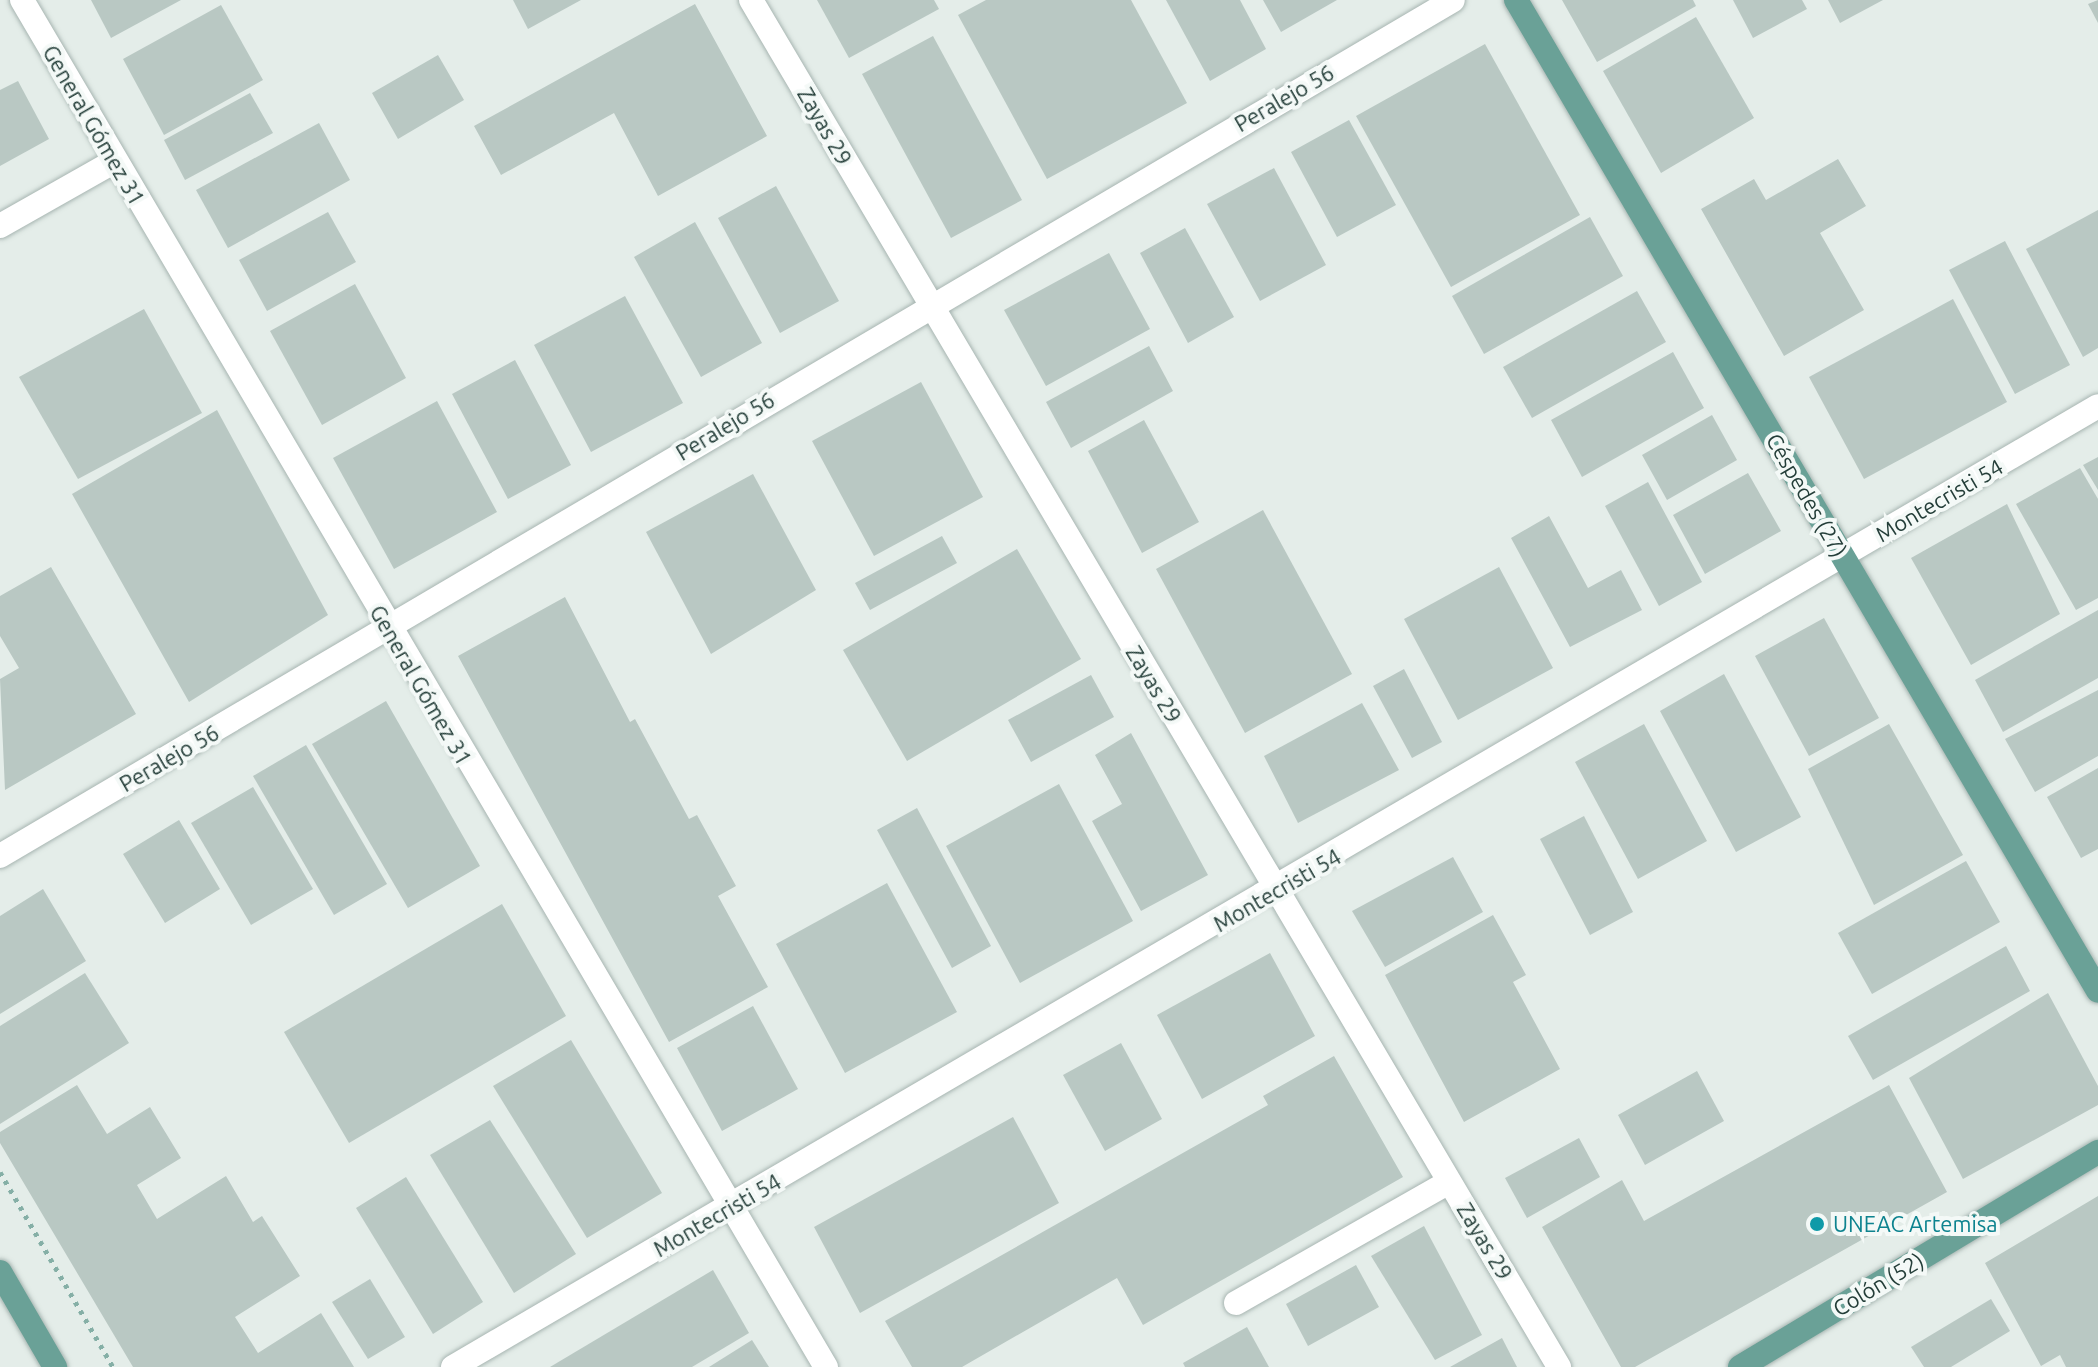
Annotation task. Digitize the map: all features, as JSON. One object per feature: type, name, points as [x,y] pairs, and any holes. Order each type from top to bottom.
[{"type":"main road","name":"Céspedes (27)","points":[[1516,0],[2098,991]]},
{"type":"main road","name":"Colón (52)","points":[[1740,1367],[2098,1152]]},
{"type":"main road","points":[[0,1272],[55,1367]]},
{"type":"street","name":"General Gómez 31","points":[[22,0],[388,629],[826,1367]]},
{"type":"street","name":"Zayas 29","points":[[751,0],[1559,1367]]},
{"type":"street","name":"Peralejo 56","points":[[0,856],[388,629],[929,303],[1453,0]]},
{"type":"street","points":[[0,226],[115,161]]},
{"type":"street","name":"Montecristi 54","points":[[453,1367],[730,1208],[2098,406]]},
{"type":"street","points":[[1236,1303],[1449,1182]]},
{"type":"path","points":[[0,1172],[113,1367]]},
{"type":"building","points":[[91,0],[181,0],[111,38]]},
{"type":"building","points":[[513,0],[581,0],[528,29]]},
{"type":"building","points":[[817,0],[934,0],[939,9],[849,58]]},
{"type":"building","points":[[986,0],[1131,0],[1187,103],[1047,179],[958,15]]},
{"type":"building","points":[[1166,0],[1240,0],[1266,49],[1210,81]]},
{"type":"building","points":[[1263,0],[1337,0],[1281,32]]},
{"type":"building","points":[[1562,0],[1693,0],[1696,6],[1597,62]]},
{"type":"building","points":[[1733,0],[1802,0],[1807,9],[1753,38]]},
{"type":"building","points":[[1828,0],[1883,0],[1840,23]]},
{"type":"building","points":[[2098,0],[2098,23],[2088,4]]},
{"type":"building","points":[[695,4],[767,136],[658,196],[614,113],[501,175],[474,126]]},
{"type":"building","points":[[221,5],[263,80],[164,135],[123,59]]},
{"type":"building","points":[[1696,17],[1754,118],[1661,173],[1603,71]]},
{"type":"building","points":[[933,36],[1022,200],[951,238],[862,74]]},
{"type":"building","points":[[1485,44],[1580,215],[1451,287],[1356,116]]},
{"type":"building","points":[[438,55],[464,100],[398,139],[372,93]]},
{"type":"building","points":[[18,81],[49,139],[0,166],[0,90]]},
{"type":"building","points":[[250,93],[273,133],[185,180],[164,140]]},
{"type":"building","points":[[1349,120],[1396,205],[1337,237],[1291,152]]},
{"type":"building","points":[[319,123],[350,180],[228,248],[196,190]]},
{"type":"building","points":[[1838,159],[1866,206],[1820,233],[1864,310],[1784,356],[1701,209],[1754,179],[1766,200]]},
{"type":"building","points":[[1274,168],[1326,265],[1260,301],[1207,204]]},
{"type":"building","points":[[776,186],[839,301],[780,333],[718,218]]},
{"type":"building","points":[[2098,210],[2098,348],[2083,357],[2026,249]]},
{"type":"building","points":[[328,212],[356,262],[267,311],[239,260]]},
{"type":"building","points":[[1590,217],[1623,276],[1484,354],[1452,296]]},
{"type":"building","points":[[695,222],[762,343],[701,377],[634,257]]},
{"type":"building","points":[[1185,228],[1234,317],[1188,343],[1140,253]]},
{"type":"building","points":[[2005,241],[2070,365],[2015,394],[1949,270]]},
{"type":"building","points":[[1109,253],[1150,329],[1046,386],[1004,310]]},
{"type":"building","points":[[355,284],[406,378],[322,425],[270,331]]},
{"type":"building","points":[[1637,291],[1666,342],[1532,418],[1503,367]]},
{"type":"building","points":[[625,296],[683,403],[591,452],[534,345]]},
{"type":"building","points":[[1953,299],[2007,402],[1864,479],[1809,377]]},
{"type":"building","points":[[144,309],[202,413],[78,479],[19,377]]},
{"type":"building","points":[[1149,346],[1173,391],[1071,448],[1046,402]]},
{"type":"building","points":[[1673,352],[1704,408],[1582,477],[1551,420]]},
{"type":"building","points":[[515,360],[571,465],[508,499],[452,394]]},
{"type":"building","points":[[921,382],[983,497],[874,556],[812,441]]},
{"type":"building","points":[[437,401],[497,512],[394,569],[333,458]]},
{"type":"building","points":[[217,410],[328,615],[189,702],[72,494]]},
{"type":"building","points":[[1712,415],[1737,460],[1667,500],[1642,455]]},
{"type":"building","points":[[1144,420],[1199,522],[1142,553],[1088,451]]},
{"type":"building","points":[[2098,457],[2098,490],[2083,465]]},
{"type":"building","points":[[2080,468],[2098,499],[2098,598],[2076,610],[2016,504]]},
{"type":"building","points":[[1748,473],[1781,531],[1705,574],[1673,515]]},
{"type":"building","points":[[753,474],[816,590],[711,654],[646,532]]},
{"type":"building","points":[[1648,482],[1702,582],[1659,606],[1605,506]]},
{"type":"building","points":[[2007,504],[2060,614],[1971,665],[1911,558]]},
{"type":"building","points":[[1263,510],[1352,674],[1245,733],[1156,569]]},
{"type":"building","points":[[1549,516],[1588,588],[1621,570],[1642,610],[1570,647],[1511,538]]},
{"type":"building","points":[[942,536],[957,563],[870,610],[855,583]]},
{"type":"building","points":[[1017,549],[1081,659],[907,761],[843,650]]},
{"type":"building","points":[[51,567],[136,714],[5,790],[0,679],[19,668],[0,636],[0,596]]},
{"type":"building","points":[[1499,567],[1553,668],[1458,720],[1404,619]]},
{"type":"building","points":[[565,597],[630,722],[635,719],[689,819],[697,815],[736,886],[718,896],[768,987],[669,1042],[458,656]]},
{"type":"building","points":[[2098,610],[2098,678],[2003,732],[1975,680]]},
{"type":"building","points":[[1824,618],[1879,718],[1809,756],[1755,656]]},
{"type":"building","points":[[1404,669],[1442,742],[1412,758],[1373,686]]},
{"type":"building","points":[[1724,674],[1801,817],[1736,852],[1660,711]]},
{"type":"building","points":[[1091,675],[1114,717],[1031,762],[1008,720]]},
{"type":"building","points":[[2098,690],[2098,756],[2035,792],[2005,739]]},
{"type":"building","points":[[386,701],[480,866],[408,908],[312,744]]},
{"type":"building","points":[[1362,703],[1399,770],[1298,823],[1264,756]]},
{"type":"building","points":[[1644,724],[1707,841],[1638,879],[1575,762]]},
{"type":"building","points":[[1889,724],[1963,855],[1874,905],[1808,769]]},
{"type":"building","points":[[1131,733],[1208,875],[1141,911],[1092,821],[1122,804],[1095,755]]},
{"type":"building","points":[[306,745],[387,884],[334,915],[253,776]]},
{"type":"building","points":[[2098,768],[2098,849],[2081,858],[2047,797]]},
{"type":"building","points":[[1059,784],[1133,921],[1020,983],[946,846]]},
{"type":"building","points":[[253,787],[313,889],[251,925],[191,823]]},
{"type":"building","points":[[917,808],[991,946],[952,968],[877,830]]},
{"type":"building","points":[[1584,816],[1633,912],[1590,935],[1540,839]]},
{"type":"building","points":[[179,820],[220,889],[165,923],[123,854]]},
{"type":"building","points":[[1453,857],[1483,912],[1385,967],[1352,911]]},
{"type":"building","points":[[1966,861],[2000,922],[1872,994],[1838,933]]},
{"type":"building","points":[[887,883],[957,1012],[845,1073],[776,944]]},
{"type":"building","points":[[43,889],[86,961],[0,1014],[0,916]]},
{"type":"building","points":[[502,904],[566,1016],[349,1143],[284,1032]]},
{"type":"building","points":[[1493,915],[1526,975],[1513,982],[1560,1069],[1464,1122],[1385,975]]},
{"type":"building","points":[[2006,946],[2030,991],[1873,1080],[1848,1036]]},
{"type":"building","points":[[1270,953],[1315,1036],[1202,1099],[1157,1015]]},
{"type":"building","points":[[85,973],[129,1043],[0,1124],[0,1026]]},
{"type":"building","points":[[2048,993],[2098,1086],[2098,1105],[1963,1179],[1909,1078]]},
{"type":"building","points":[[753,1006],[798,1089],[722,1131],[677,1048]]},
{"type":"building","points":[[571,1040],[662,1193],[587,1238],[493,1086]]},
{"type":"building","points":[[1121,1043],[1162,1119],[1105,1151],[1063,1075]]},
{"type":"building","points":[[1334,1056],[1403,1177],[1143,1325],[1117,1278],[962,1367],[912,1367],[885,1321],[1268,1105],[1263,1096]]},
{"type":"building","points":[[1697,1071],[1724,1121],[1645,1165],[1618,1115]]},
{"type":"building","points":[[77,1085],[107,1134],[150,1107],[181,1158],[137,1185],[157,1219],[226,1176],[253,1222],[262,1216],[300,1276],[235,1317],[258,1353],[321,1313],[354,1367],[133,1367],[0,1143],[0,1132]]},
{"type":"building","points":[[1889,1085],[1947,1192],[1635,1367],[1621,1367],[1542,1227],[1622,1180],[1644,1221]]},
{"type":"building","points":[[1013,1117],[1059,1203],[860,1313],[814,1227]]},
{"type":"building","points":[[490,1120],[576,1254],[514,1293],[430,1155]]},
{"type":"building","points":[[1579,1138],[1600,1177],[1527,1218],[1505,1178]]},
{"type":"building","points":[[406,1177],[483,1302],[433,1334],[356,1208]]},
{"type":"building","points":[[2098,1196],[2098,1367],[2066,1367],[2060,1355],[2041,1366],[1985,1263]]},
{"type":"building","points":[[1424,1226],[1482,1335],[1435,1360],[1371,1256]]},
{"type":"building","points":[[1356,1265],[1379,1307],[1308,1346],[1286,1304]]},
{"type":"building","points":[[713,1270],[749,1333],[692,1367],[550,1367]]},
{"type":"building","points":[[370,1279],[405,1337],[368,1359],[332,1302]]},
{"type":"building","points":[[1991,1299],[2010,1331],[1951,1367],[1924,1367],[1911,1347]]},
{"type":"building","points":[[1247,1327],[1269,1367],[1185,1367],[1183,1363]]},
{"type":"building","points":[[1502,1338],[1517,1367],[1450,1367]]},
{"type":"building","points":[[752,1340],[769,1367],[709,1367]]},
{"type":"place","name":"UNEAC Artemisa","points":[[1817,1224]]}]
